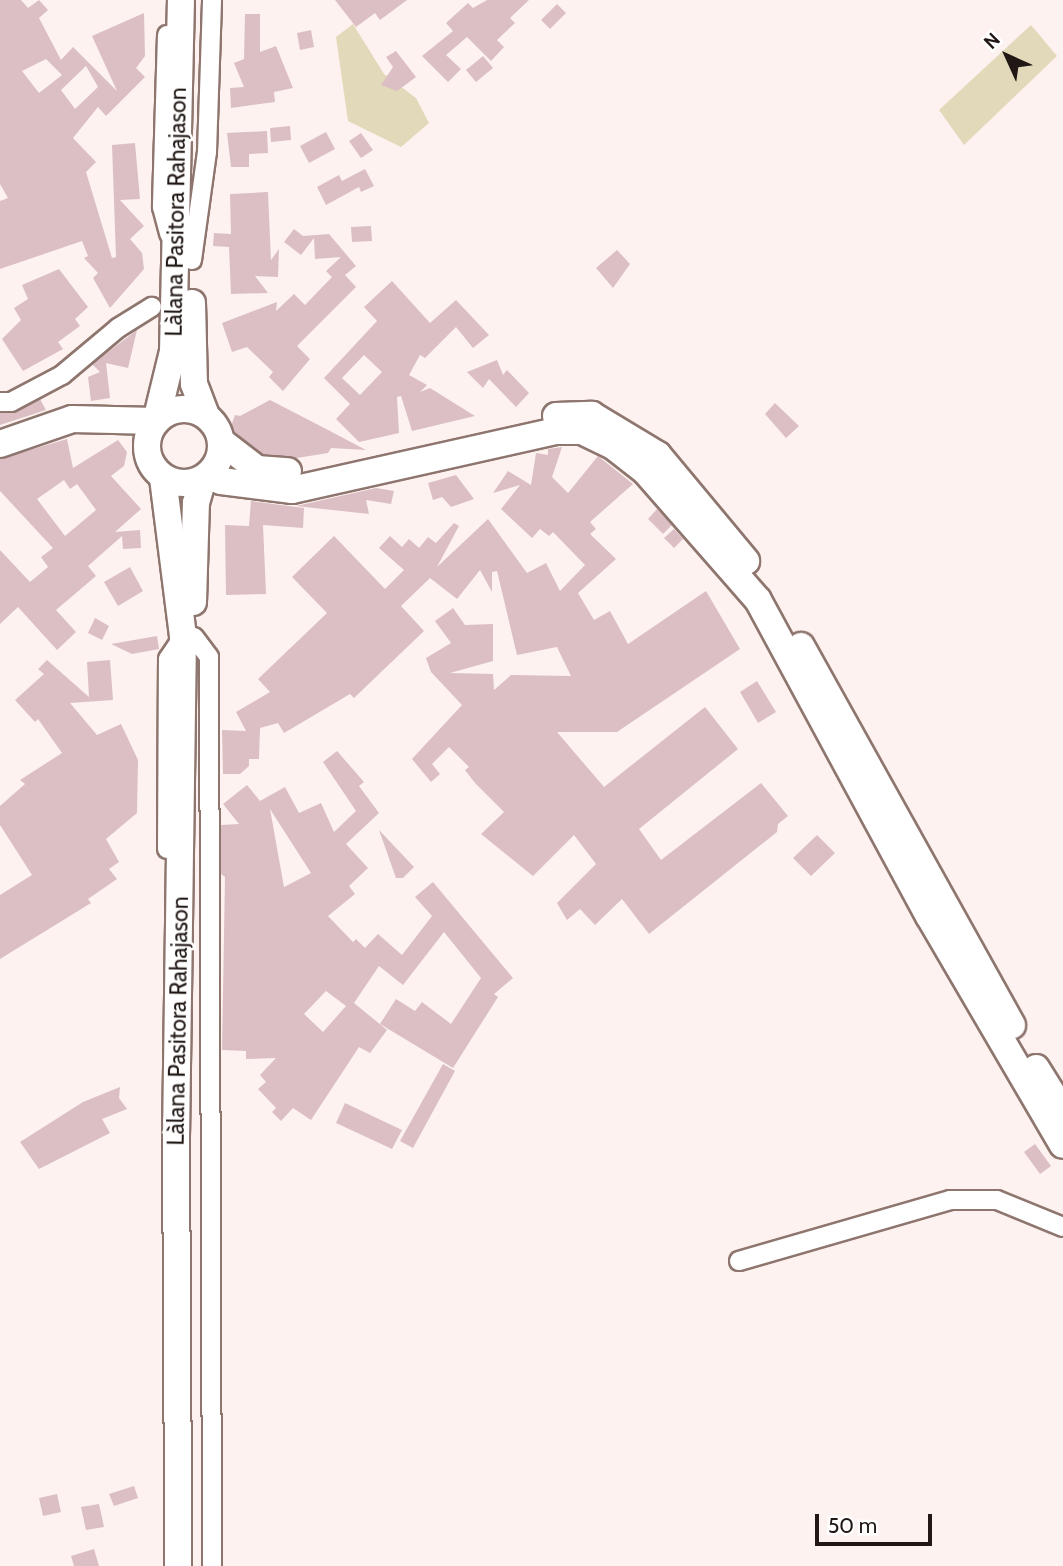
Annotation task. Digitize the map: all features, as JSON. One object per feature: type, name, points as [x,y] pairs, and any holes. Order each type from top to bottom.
[{"type":"main road","name":"Làlana Pasitora Rahajason","points":[[180,0],[185,263],[194,384],[206,415]]},
{"type":"main road","name":"Làlana Pasitora Rahajason","points":[[156,421],[168,379],[185,263],[196,0]]},
{"type":"main road","points":[[120,421],[168,379]]},
{"type":"main road","points":[[0,444],[72,419],[156,421],[177,409],[206,415],[222,442],[245,463],[279,473],[574,412],[603,419],[658,455],[767,586],[1063,1111]]},
{"type":"main road","points":[[156,421],[146,445],[154,469],[163,478],[176,483],[206,477],[292,489],[568,430],[582,431],[613,446],[645,471],[758,600],[936,928],[1063,1145]]},
{"type":"main road","points":[[206,477],[216,466],[222,442]]},
{"type":"main road","name":"Làlana Pasitora Rahajason","points":[[178,1566],[176,1134],[188,637],[196,503],[206,477]]},
{"type":"main road","name":"Làlana Pasitora Rahajason","points":[[163,478],[188,637],[191,1566]]},
{"type":"main road","points":[[192,556],[210,509],[245,484]]},
{"type":"street","points":[[169,0],[162,207],[185,263]]},
{"type":"street","points":[[185,263],[207,152],[212,0]]},
{"type":"street","points":[[0,402],[11,402],[62,375],[117,328],[152,307]]},
{"type":"street","points":[[168,1566],[169,659],[188,637],[209,657],[212,1566]]},
{"type":"street","points":[[739,1261],[950,1200],[997,1200],[1063,1227]]},
{"type":"shaded area","points":[[353,24],[384,74],[416,98],[429,123],[401,147],[348,121],[336,37]]},
{"type":"shaded area","points":[[1031,25],[1057,56],[964,145],[939,110]]},
{"type":"building","points":[[0,0],[21,0],[28,8],[39,0],[48,10],[39,18],[61,60],[73,47],[117,91],[92,36],[144,13],[145,56],[136,68],[145,77],[106,116],[98,107],[73,138],[96,162],[86,172],[112,258],[116,257],[112,145],[135,143],[140,199],[120,200],[144,226],[130,239],[142,253],[144,269],[110,308],[93,278],[98,273],[84,258],[88,256],[82,241],[0,269],[0,201],[8,198],[0,184]],"holes":[[[46,59],[62,75],[39,93],[22,71]],[[86,66],[98,87],[75,109],[61,90]]]},
{"type":"building","points":[[335,0],[407,0],[380,20],[375,13],[356,27]]},
{"type":"building","points":[[487,0],[529,0],[510,18],[515,23],[497,40],[504,47],[491,61],[467,37],[446,55],[461,69],[448,82],[422,56],[453,31],[446,23],[468,3],[473,8]]},
{"type":"building","points":[[557,4],[566,13],[550,29],[541,20]]},
{"type":"building","points":[[245,14],[260,14],[260,52],[276,46],[293,88],[274,92],[275,102],[231,108],[230,88],[244,87],[234,63],[244,59]]},
{"type":"building","points":[[311,30],[314,47],[300,50],[297,33]]},
{"type":"building","points":[[396,51],[416,77],[397,91],[381,85],[393,67],[386,57]]},
{"type":"building","points":[[483,56],[493,68],[476,82],[466,70]]},
{"type":"building","points":[[290,126],[291,140],[271,142],[270,128]]},
{"type":"building","points":[[267,131],[268,153],[249,154],[249,167],[231,167],[227,133]]},
{"type":"building","points":[[326,132],[335,149],[309,163],[300,146]]},
{"type":"building","points":[[361,133],[373,150],[361,158],[349,141]]},
{"type":"building","points":[[365,169],[374,186],[361,192],[359,187],[326,205],[317,187],[339,175],[342,181]]},
{"type":"building","points":[[268,192],[271,260],[279,249],[278,277],[255,276],[268,293],[231,294],[229,247],[213,246],[214,233],[231,234],[230,194]]},
{"type":"building","points":[[371,226],[372,241],[352,242],[351,227]]},
{"type":"building","points":[[294,229],[303,236],[329,234],[356,266],[345,275],[356,287],[297,346],[310,359],[283,391],[269,377],[273,372],[247,347],[232,352],[222,323],[277,302],[276,311],[294,294],[305,305],[332,277],[326,271],[341,257],[315,259],[314,238],[301,255],[284,242]]},
{"type":"building","points":[[617,250],[630,264],[613,288],[596,268]]},
{"type":"building","points":[[59,269],[88,307],[75,319],[80,326],[58,342],[63,349],[23,371],[2,339],[21,320],[14,308],[28,299],[22,285]]},
{"type":"building","points":[[392,281],[430,323],[456,300],[489,335],[473,348],[456,327],[425,358],[420,355],[409,375],[427,385],[420,392],[430,388],[475,416],[412,431],[401,396],[397,397],[399,433],[359,442],[336,419],[350,404],[324,378],[377,321],[364,307]],"holes":[[[364,355],[382,372],[360,395],[342,378]]]},
{"type":"building","points":[[137,330],[128,368],[106,363],[110,398],[91,401],[88,377],[100,372],[92,364]]},
{"type":"building","points":[[497,360],[503,375],[507,370],[529,393],[516,407],[489,379],[483,388],[467,372]]},
{"type":"building","points":[[40,399],[46,410],[0,425],[0,413],[16,412]]},
{"type":"building","points":[[270,400],[366,450],[331,448],[328,453],[297,458],[263,454],[230,429],[235,415],[240,416]]},
{"type":"building","points":[[775,403],[799,426],[786,438],[765,414]]},
{"type":"building","points":[[67,439],[73,468],[118,440],[127,452],[124,466],[111,476],[141,509],[115,532],[140,530],[141,548],[123,549],[122,536],[88,566],[96,576],[56,610],[76,632],[57,650],[18,607],[0,624],[0,550],[30,582],[48,567],[41,557],[53,548],[0,491],[0,459]],"holes":[[[64,480],[70,489],[77,484],[96,510],[65,536],[37,499]]]},
{"type":"building","points":[[562,447],[552,477],[568,493],[598,456],[633,484],[590,522],[596,529],[590,534],[616,559],[578,593],[594,620],[610,611],[628,644],[706,591],[740,649],[617,732],[557,732],[604,787],[705,707],[738,749],[639,829],[661,860],[761,783],[788,816],[778,824],[777,832],[649,934],[622,899],[595,925],[580,909],[567,920],[557,903],[596,864],[574,835],[533,876],[481,834],[504,812],[475,783],[465,770],[469,767],[449,747],[432,764],[440,774],[431,782],[412,759],[462,705],[431,672],[426,658],[451,643],[435,621],[453,608],[465,625],[493,624],[493,661],[450,673],[493,674],[494,690],[511,675],[571,676],[557,647],[517,655],[497,571],[492,572],[492,592],[480,570],[457,599],[430,578],[401,606],[424,631],[354,698],[350,694],[284,733],[278,723],[260,728],[259,759],[249,759],[249,766],[240,774],[223,774],[222,730],[246,731],[236,712],[270,692],[258,679],[327,613],[292,577],[334,536],[385,589],[404,570],[379,548],[390,536],[402,547],[409,539],[419,548],[428,537],[436,543],[454,523],[459,526],[437,567],[488,519],[527,573],[546,563],[560,591],[585,565],[553,532],[549,536],[540,529],[532,538],[501,509],[520,485],[493,493],[508,471],[531,485],[536,453],[548,455],[548,449]]},
{"type":"building","points":[[456,475],[474,499],[451,507],[442,497],[433,500],[428,483]]},
{"type":"building","points":[[376,488],[394,491],[391,504],[366,500],[369,514],[296,506]]},
{"type":"building","points":[[251,501],[304,508],[303,528],[263,525],[266,594],[226,595],[225,525],[249,526]]},
{"type":"building","points":[[657,509],[672,525],[663,534],[648,519]]},
{"type":"building","points":[[674,529],[683,539],[674,548],[664,538]]},
{"type":"building","points":[[130,567],[143,591],[118,606],[104,582]]},
{"type":"building","points":[[95,618],[109,626],[102,640],[88,633]]},
{"type":"building","points":[[157,636],[159,649],[132,654],[111,644]]},
{"type":"building","points":[[47,660],[89,697],[87,662],[110,660],[113,700],[70,703],[97,735],[121,724],[138,760],[137,813],[106,839],[119,862],[109,869],[117,879],[88,899],[91,903],[0,959],[0,895],[32,875],[0,825],[0,806],[25,784],[20,780],[62,753],[38,719],[35,722],[15,700],[44,674],[38,669]]},
{"type":"building","points":[[757,681],[776,712],[758,723],[740,692]]},
{"type":"building","points":[[337,751],[364,782],[359,786],[379,813],[346,844],[368,868],[349,886],[355,894],[328,916],[353,942],[356,939],[365,948],[378,934],[402,955],[432,916],[415,897],[433,882],[513,978],[494,994],[498,997],[453,1068],[380,1024],[396,999],[415,1011],[422,1002],[451,1024],[481,978],[444,932],[403,985],[379,966],[354,1003],[387,1030],[370,1053],[359,1047],[311,1120],[293,1108],[281,1121],[272,1112],[276,1108],[258,1089],[266,1082],[260,1075],[276,1058],[246,1059],[246,1051],[222,1050],[225,877],[221,874],[221,825],[239,824],[223,804],[247,785],[260,801],[285,787],[299,813],[321,803],[334,832],[356,811],[323,762]],"holes":[[[270,809],[311,873],[284,887]],[[326,991],[346,1006],[323,1032],[304,1014]]]},
{"type":"building","points":[[379,830],[414,867],[403,878],[396,878]]},
{"type":"building","points":[[817,835],[835,853],[811,876],[793,858]]},
{"type":"building","points":[[443,1064],[455,1071],[413,1148],[400,1141]]},
{"type":"building","points":[[120,1087],[119,1098],[127,1109],[102,1119],[110,1133],[39,1169],[20,1142],[83,1102]]},
{"type":"building","points":[[345,1103],[402,1130],[392,1149],[336,1123]]},
{"type":"building","points":[[1035,1144],[1051,1166],[1040,1174],[1024,1152]]},
{"type":"building","points":[[134,1486],[138,1498],[114,1506],[109,1494]]},
{"type":"building","points":[[57,1494],[61,1512],[43,1516],[39,1498]]},
{"type":"building","points":[[99,1504],[104,1527],[86,1530],[81,1507]]},
{"type":"building","points":[[94,1549],[99,1566],[74,1566],[71,1556]]}]
